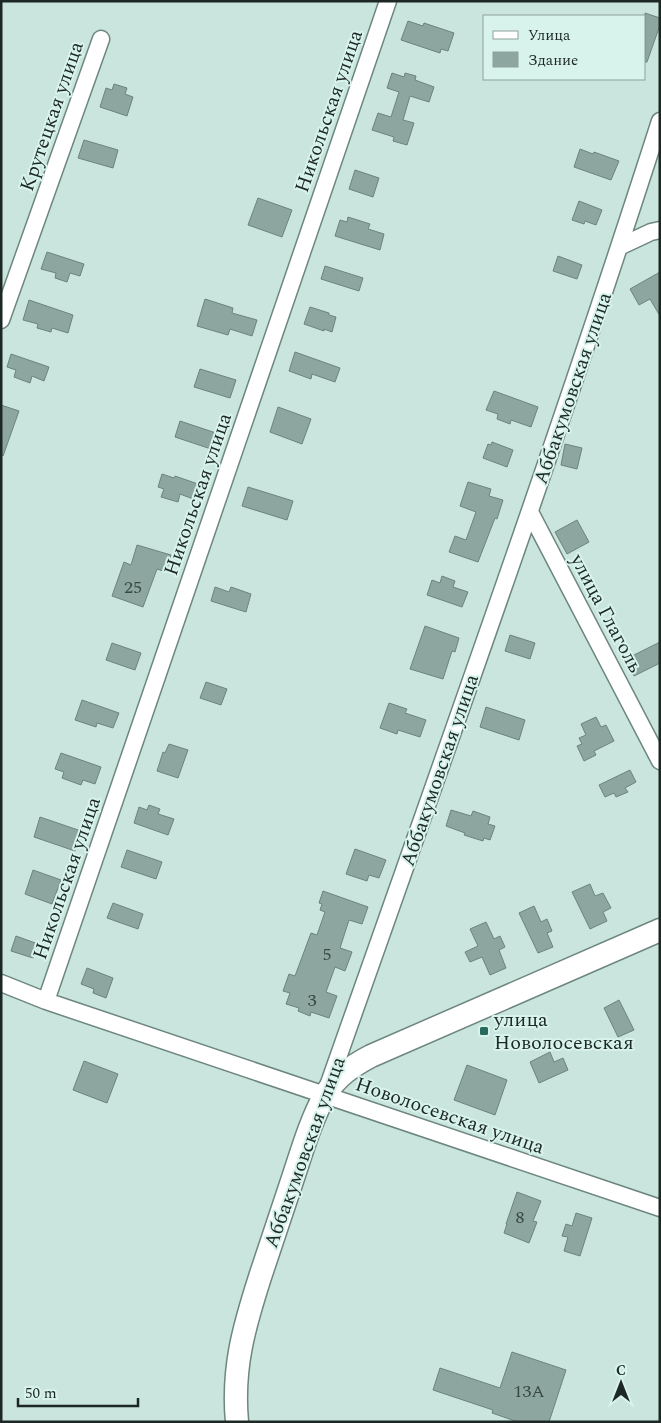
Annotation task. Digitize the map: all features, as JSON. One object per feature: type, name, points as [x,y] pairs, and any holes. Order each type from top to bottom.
[{"type":"street","name":"Никольская улица","points":[[46,1002],[388,1]]},
{"type":"street","name":"Крутецкая улица","points":[[1,320],[101,39]]},
{"type":"street","name":"Аббакумовская улица","points":[[237,1422],[236,1373],[246,1324],[276,1229],[310,1129],[325,1096],[530,512],[660,121]]},
{"type":"street","points":[[619,247],[651,232],[660,230]]},
{"type":"street","name":"улица Глаголь","points":[[530,512],[660,761]]},
{"type":"street","points":[[325,1096],[333,1083],[343,1073],[371,1056],[660,930]]},
{"type":"street","name":"Новолосевская улица","points":[[1,983],[46,1002],[660,1208]]},
{"type":"building","points":[[645,13],[660,18],[660,25],[647,62],[646,15]]},
{"type":"building","points":[[408,21],[423,26],[424,23],[454,33],[448,51],[441,49],[440,53],[401,40]]},
{"type":"building","points":[[392,73],[404,77],[405,73],[416,76],[415,80],[434,87],[429,102],[410,96],[403,120],[414,123],[407,145],[393,141],[394,137],[372,130],[378,113],[391,117],[399,92],[387,88]]},
{"type":"building","points":[[114,84],[127,88],[125,94],[133,97],[127,116],[100,107],[106,88],[112,90]]},
{"type":"building","points":[[84,140],[118,150],[113,168],[78,158]]},
{"type":"building","points":[[580,149],[619,161],[611,180],[574,167]]},
{"type":"building","points":[[355,170],[379,178],[373,197],[349,189]]},
{"type":"building","points":[[258,198],[292,210],[282,237],[248,225]]},
{"type":"building","points":[[579,201],[602,210],[596,225],[585,221],[584,224],[572,220]]},
{"type":"building","points":[[348,217],[370,224],[368,229],[384,234],[380,250],[335,236],[340,220],[347,222]]},
{"type":"building","points":[[47,252],[84,264],[80,276],[70,273],[67,282],[55,278],[56,273],[41,269]]},
{"type":"building","points":[[558,256],[582,265],[577,279],[553,271]]},
{"type":"building","points":[[325,266],[363,278],[359,291],[321,279]]},
{"type":"building","points":[[660,272],[660,316],[650,299],[639,305],[630,289]]},
{"type":"building","points":[[205,299],[233,308],[232,313],[257,320],[252,336],[230,329],[228,335],[197,326]]},
{"type":"building","points":[[29,300],[73,315],[68,333],[52,328],[51,332],[37,328],[38,324],[23,320]]},
{"type":"building","points":[[310,307],[336,317],[332,332],[304,324]]},
{"type":"building","points":[[295,352],[340,368],[335,382],[312,374],[311,379],[289,371]]},
{"type":"building","points":[[11,354],[49,367],[44,381],[32,376],[30,383],[14,377],[16,370],[7,367]]},
{"type":"building","points":[[200,369],[236,380],[230,398],[194,387]]},
{"type":"building","points":[[494,391],[538,407],[531,427],[511,420],[510,424],[497,419],[498,414],[486,410]]},
{"type":"building","points":[[1,405],[19,411],[3,456],[1,455]]},
{"type":"building","points":[[278,407],[311,419],[302,444],[270,432]]},
{"type":"building","points":[[180,421],[216,433],[211,449],[175,437]]},
{"type":"building","points":[[492,442],[513,450],[507,467],[483,458],[488,444],[491,445]]},
{"type":"building","points":[[565,444],[582,448],[577,469],[561,465]]},
{"type":"building","points":[[162,474],[174,478],[175,476],[198,484],[193,499],[180,494],[178,502],[161,497],[164,489],[158,487]]},
{"type":"building","points":[[468,482],[491,489],[489,496],[503,500],[497,519],[495,518],[478,562],[449,552],[455,536],[466,540],[476,512],[460,506]]},
{"type":"building","points":[[248,487],[293,501],[287,520],[242,506]]},
{"type":"building","points":[[577,520],[589,542],[567,554],[555,532]]},
{"type":"building","points":[[137,545],[171,555],[166,572],[157,569],[143,607],[112,596],[124,562],[131,565]]},
{"type":"building","points":[[442,576],[455,581],[453,587],[468,592],[462,607],[427,595],[432,580],[440,583]]},
{"type":"building","points":[[215,587],[229,592],[231,587],[251,594],[246,612],[211,601]]},
{"type":"building","points":[[425,626],[459,638],[455,652],[452,651],[443,679],[410,669]]},
{"type":"building","points":[[510,635],[535,643],[530,659],[505,651]]},
{"type":"building","points":[[660,642],[660,663],[634,676],[626,659]]},
{"type":"building","points":[[112,643],[141,653],[135,670],[106,660]]},
{"type":"building","points":[[206,682],[227,689],[221,705],[200,698]]},
{"type":"building","points":[[82,700],[119,713],[113,728],[97,723],[96,727],[75,720]]},
{"type":"building","points":[[389,703],[407,709],[405,713],[426,720],[420,737],[398,730],[397,734],[380,728]]},
{"type":"building","points":[[486,707],[525,720],[519,740],[480,727]]},
{"type":"building","points":[[596,717],[601,727],[606,725],[614,741],[594,751],[596,755],[584,761],[577,746],[582,744],[579,738],[586,735],[581,724]]},
{"type":"building","points":[[169,744],[188,750],[178,778],[157,771],[163,752],[165,753]]},
{"type":"building","points":[[61,753],[101,767],[95,784],[83,780],[81,785],[62,778],[64,772],[55,769]]},
{"type":"building","points":[[630,770],[636,782],[625,788],[628,792],[616,797],[614,793],[605,797],[599,785]]},
{"type":"building","points":[[149,805],[160,809],[158,814],[174,819],[168,835],[134,823],[139,807],[147,810]]},
{"type":"building","points":[[451,810],[471,816],[473,811],[490,817],[488,824],[495,826],[490,840],[484,838],[483,841],[464,835],[465,833],[446,826]]},
{"type":"building","points":[[40,817],[81,831],[75,851],[34,837]]},
{"type":"building","points":[[355,849],[386,860],[379,878],[369,875],[367,881],[346,874]]},
{"type":"building","points":[[127,850],[162,862],[156,879],[121,867]]},
{"type":"building","points":[[33,870],[61,880],[52,904],[25,894]]},
{"type":"building","points":[[590,884],[595,896],[603,893],[611,908],[603,912],[607,921],[590,929],[572,892]]},
{"type":"building","points":[[323,891],[368,907],[362,924],[349,920],[340,948],[352,952],[345,971],[335,967],[326,992],[337,996],[329,1018],[311,1012],[310,1016],[298,1011],[299,1008],[286,1004],[290,993],[283,991],[289,974],[295,976],[311,933],[317,935],[325,912],[320,910],[322,904],[319,903]]},
{"type":"building","points":[[113,903],[143,914],[138,929],[107,918]]},
{"type":"building","points":[[534,906],[541,922],[547,919],[552,931],[547,933],[553,947],[538,953],[519,913]]},
{"type":"building","points":[[486,922],[494,939],[500,936],[505,947],[499,950],[506,968],[490,975],[482,957],[470,962],[465,952],[478,946],[470,929]]},
{"type":"building","points":[[16,936],[38,944],[33,958],[11,951]]},
{"type":"building","points":[[87,968],[113,978],[106,998],[93,993],[94,989],[81,984]]},
{"type":"building","points":[[619,1000],[634,1030],[618,1037],[604,1008]]},
{"type":"building","points":[[550,1052],[554,1062],[563,1058],[568,1070],[539,1083],[530,1062]]},
{"type":"building","points":[[84,1061],[118,1074],[107,1103],[73,1090]]},
{"type":"building","points":[[467,1065],[507,1080],[495,1115],[454,1100]]},
{"type":"building","points":[[517,1192],[541,1201],[533,1221],[537,1222],[529,1243],[504,1233]]},
{"type":"building","points":[[576,1213],[592,1218],[580,1256],[564,1251],[568,1237],[562,1236],[566,1224],[572,1226]]},
{"type":"building","points":[[512,1352],[566,1370],[549,1422],[518,1422],[492,1413],[493,1410],[433,1390],[440,1368],[500,1388]]},
{"type":"place","name":"улица Новолосевская","points":[[484,1031]]}]
